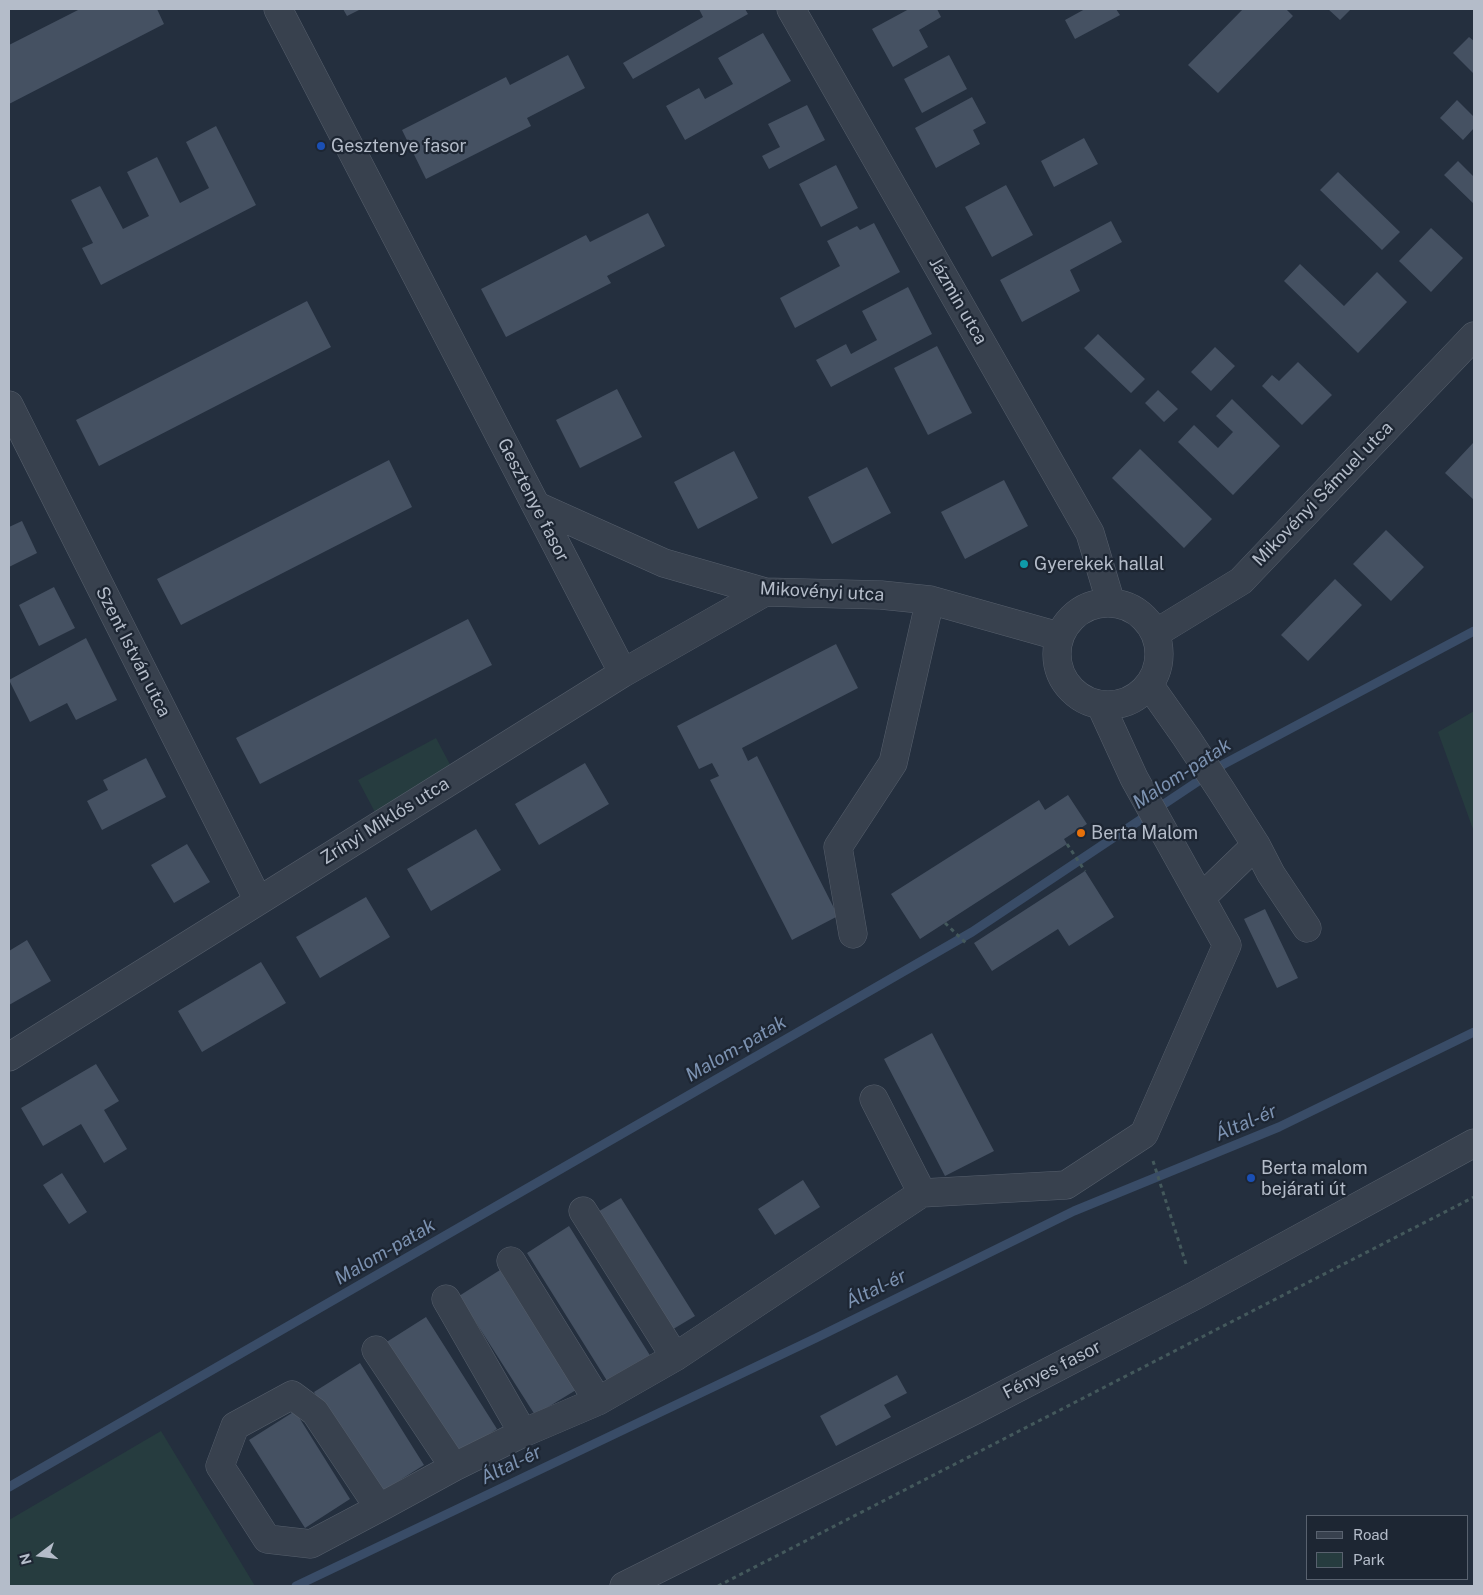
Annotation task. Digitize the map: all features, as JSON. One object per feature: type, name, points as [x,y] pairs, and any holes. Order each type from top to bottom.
[{"type":"street","name":"Gesztenye fasor","points":[[278,9],[623,673]]},
{"type":"street","name":"Jázmin utca","points":[[791,9],[1090,534],[1110,600]]},
{"type":"street","name":"Mikovényi Sámuel utca","points":[[1156,633],[1241,581],[1474,336]]},
{"type":"street","name":"Szent István utca","points":[[9,405],[258,900]]},
{"type":"street","name":"Mikovényi utca","points":[[537,506],[664,563],[765,592],[881,595],[930,600],[1058,636]]},
{"type":"street","name":"Zrínyi Miklós utca","points":[[9,1057],[623,673],[765,592]]},
{"type":"street","points":[[853,934],[838,847],[892,763],[930,600]]},
{"type":"street","points":[[1110,600],[1140,613],[1156,633],[1160,661],[1150,686],[1128,702],[1101,706],[1080,698],[1063,681],[1056,659],[1058,636],[1072,616],[1093,604],[1110,600]]},
{"type":"street","points":[[1150,686],[1221,790],[1256,845],[1271,874],[1307,928]]},
{"type":"street","points":[[379,1508],[315,1412],[292,1395],[235,1426],[220,1466],[267,1539],[311,1544],[379,1508],[454,1467],[523,1433],[598,1401],[675,1357],[922,1193],[1066,1185],[1144,1134],[1227,945],[1134,778],[1101,706]]},
{"type":"street","points":[[1201,898],[1256,845]]},
{"type":"street","points":[[874,1100],[922,1193]]},
{"type":"street","name":"Fényes fasor","points":[[624,1586],[975,1410],[1196,1295],[1474,1143]]},
{"type":"street","points":[[583,1211],[675,1357]]},
{"type":"street","points":[[511,1262],[598,1401]]},
{"type":"street","points":[[446,1298],[523,1433]]},
{"type":"street","points":[[376,1350],[454,1467]]},
{"type":"path","points":[[1067,844],[1085,872]]},
{"type":"path","points":[[945,923],[968,945]]},
{"type":"path","points":[[1144,1134],[1196,1295]]},
{"type":"path","points":[[718,1586],[1474,1197]]},
{"type":"green space","points":[[1474,711],[1474,832],[1438,732]]},
{"type":"green space","points":[[436,738],[455,774],[377,816],[358,780]]},
{"type":"green space","points":[[161,1431],[255,1586],[9,1586],[9,1520]]},
{"type":"building","points":[[80,9],[157,9],[164,24],[9,104],[9,45]]},
{"type":"building","points":[[343,9],[361,9],[347,16]]},
{"type":"building","points":[[699,9],[745,9],[748,14],[633,79],[623,63],[703,17]]},
{"type":"building","points":[[909,9],[937,9],[941,17],[919,30],[928,47],[893,67],[872,29]]},
{"type":"building","points":[[1085,9],[1116,9],[1120,15],[1075,39],[1065,20]]},
{"type":"building","points":[[1243,9],[1286,9],[1293,16],[1218,93],[1188,65]]},
{"type":"building","points":[[1328,9],[1351,9],[1340,20]]},
{"type":"building","points":[[763,33],[791,81],[685,140],[666,106],[699,88],[705,99],[733,84],[718,58]]},
{"type":"building","points":[[1469,37],[1474,41],[1474,74],[1453,53]]},
{"type":"building","points":[[568,55],[585,88],[527,118],[531,126],[426,179],[402,130],[506,77],[510,85]]},
{"type":"building","points":[[949,55],[967,89],[922,113],[904,79]]},
{"type":"building","points":[[972,97],[986,123],[973,130],[980,144],[936,168],[915,128]]},
{"type":"building","points":[[1457,100],[1474,117],[1474,128],[1463,140],[1440,118]]},
{"type":"building","points":[[807,105],[825,140],[769,169],[762,156],[780,147],[768,124]]},
{"type":"building","points":[[216,126],[256,205],[101,285],[82,248],[93,243],[71,200],[100,186],[123,229],[149,216],[127,172],[157,157],[180,203],[209,188],[186,142]]},
{"type":"building","points":[[1084,138],[1098,164],[1054,187],[1041,161]]},
{"type":"building","points":[[1458,161],[1474,177],[1474,204],[1444,175]]},
{"type":"building","points":[[836,165],[858,208],[821,227],[799,184]]},
{"type":"building","points":[[1338,172],[1400,232],[1382,250],[1320,190]]},
{"type":"building","points":[[1006,185],[1033,235],[992,257],[965,207]]},
{"type":"building","points":[[648,213],[665,246],[607,276],[611,283],[506,337],[481,289],[586,235],[590,242]]},
{"type":"building","points":[[1111,221],[1122,242],[1070,270],[1080,291],[1022,322],[1000,280]]},
{"type":"building","points":[[874,223],[900,272],[795,328],[780,298],[840,266],[827,241],[857,226],[860,230]]},
{"type":"building","points":[[1431,228],[1463,258],[1431,292],[1399,261]]},
{"type":"building","points":[[1300,264],[1344,306],[1377,272],[1407,302],[1358,353],[1284,281]]},
{"type":"building","points":[[908,287],[932,334],[831,387],[816,360],[846,344],[851,354],[877,340],[862,311]]},
{"type":"building","points":[[307,301],[331,347],[99,466],[76,420]]},
{"type":"building","points":[[1098,334],[1145,379],[1131,393],[1084,348]]},
{"type":"building","points":[[937,346],[972,413],[928,435],[894,368]]},
{"type":"building","points":[[1215,347],[1235,366],[1211,391],[1191,372]]},
{"type":"building","points":[[1298,362],[1332,395],[1302,425],[1262,386],[1272,375],[1279,381]]},
{"type":"building","points":[[617,389],[642,437],[580,468],[556,420]]},
{"type":"building","points":[[1158,390],[1178,409],[1164,422],[1145,403]]},
{"type":"building","points":[[1232,399],[1280,446],[1233,495],[1178,442],[1194,425],[1218,448],[1233,432],[1216,416]]},
{"type":"building","points":[[1473,443],[1474,445],[1474,500],[1445,473]]},
{"type":"building","points":[[1140,449],[1212,519],[1184,548],[1112,478]]},
{"type":"building","points":[[734,451],[758,498],[698,529],[674,482]]},
{"type":"building","points":[[389,460],[412,507],[181,625],[157,579]]},
{"type":"building","points":[[867,467],[891,513],[832,544],[808,497]]},
{"type":"building","points":[[1004,480],[1028,526],[965,559],[941,512]]},
{"type":"building","points":[[22,521],[37,553],[9,567],[9,527]]},
{"type":"building","points":[[1386,530],[1424,567],[1391,601],[1353,564]]},
{"type":"building","points":[[1335,579],[1362,605],[1308,661],[1281,635]]},
{"type":"building","points":[[54,587],[75,628],[39,646],[19,605]]},
{"type":"building","points":[[468,619],[492,665],[260,784],[236,738]]},
{"type":"building","points":[[86,638],[117,700],[76,720],[67,703],[30,722],[9,680]]},
{"type":"building","points":[[836,644],[858,688],[742,748],[748,761],[757,756],[838,916],[792,940],[710,780],[719,776],[712,763],[699,769],[677,726]]},
{"type":"building","points":[[146,758],[166,797],[102,830],[87,801],[108,790],[103,780]]},
{"type":"building","points":[[585,763],[609,804],[539,845],[515,804]]},
{"type":"building","points":[[1068,795],[1087,824],[1064,839],[1067,844],[920,939],[891,894],[1039,800],[1045,810]]},
{"type":"building","points":[[476,829],[501,870],[431,911],[407,869]]},
{"type":"building","points":[[187,844],[210,882],[174,903],[151,865]]},
{"type":"building","points":[[1085,871],[1114,917],[1069,946],[1058,929],[992,971],[974,943]]},
{"type":"building","points":[[366,897],[390,937],[320,978],[296,937]]},
{"type":"building","points":[[1265,909],[1298,978],[1277,988],[1244,919]]},
{"type":"building","points":[[27,940],[51,981],[9,1005],[9,951]]},
{"type":"building","points":[[261,962],[286,1003],[202,1052],[178,1011]]},
{"type":"building","points":[[932,1033],[994,1151],[945,1176],[884,1059]]},
{"type":"building","points":[[96,1064],[119,1101],[104,1110],[127,1149],[104,1163],[81,1124],[43,1146],[21,1108]]},
{"type":"building","points":[[62,1173],[87,1212],[69,1224],[43,1185]]},
{"type":"building","points":[[803,1180],[820,1207],[775,1235],[758,1209]]},
{"type":"building","points":[[621,1198],[695,1316],[670,1331],[596,1213]]},
{"type":"building","points":[[569,1226],[651,1357],[609,1384],[527,1253]]},
{"type":"building","points":[[500,1270],[576,1390],[535,1415],[459,1296]]},
{"type":"building","points":[[426,1317],[497,1429],[456,1455],[385,1343]]},
{"type":"building","points":[[360,1363],[424,1465],[378,1494],[314,1392]]},
{"type":"building","points":[[897,1375],[907,1393],[884,1405],[891,1417],[836,1446],[820,1416]]},
{"type":"building","points":[[295,1411],[350,1499],[305,1528],[249,1440]]},
{"type":"waterway","name":"Malom-patak","points":[[9,1487],[972,932],[1224,764],[1474,631]]},
{"type":"waterway","name":"Által-ér","points":[[296,1586],[816,1338],[1074,1211],[1279,1127],[1474,1032]]},
{"type":"place","name":"Gesztenye fasor","points":[[321,146]]},
{"type":"place","name":"Gyerekek hallal","points":[[1024,564]]},
{"type":"place","name":"Berta Malom","points":[[1081,833]]},
{"type":"place","name":"Berta malom bejárati út","points":[[1251,1178]]}]
